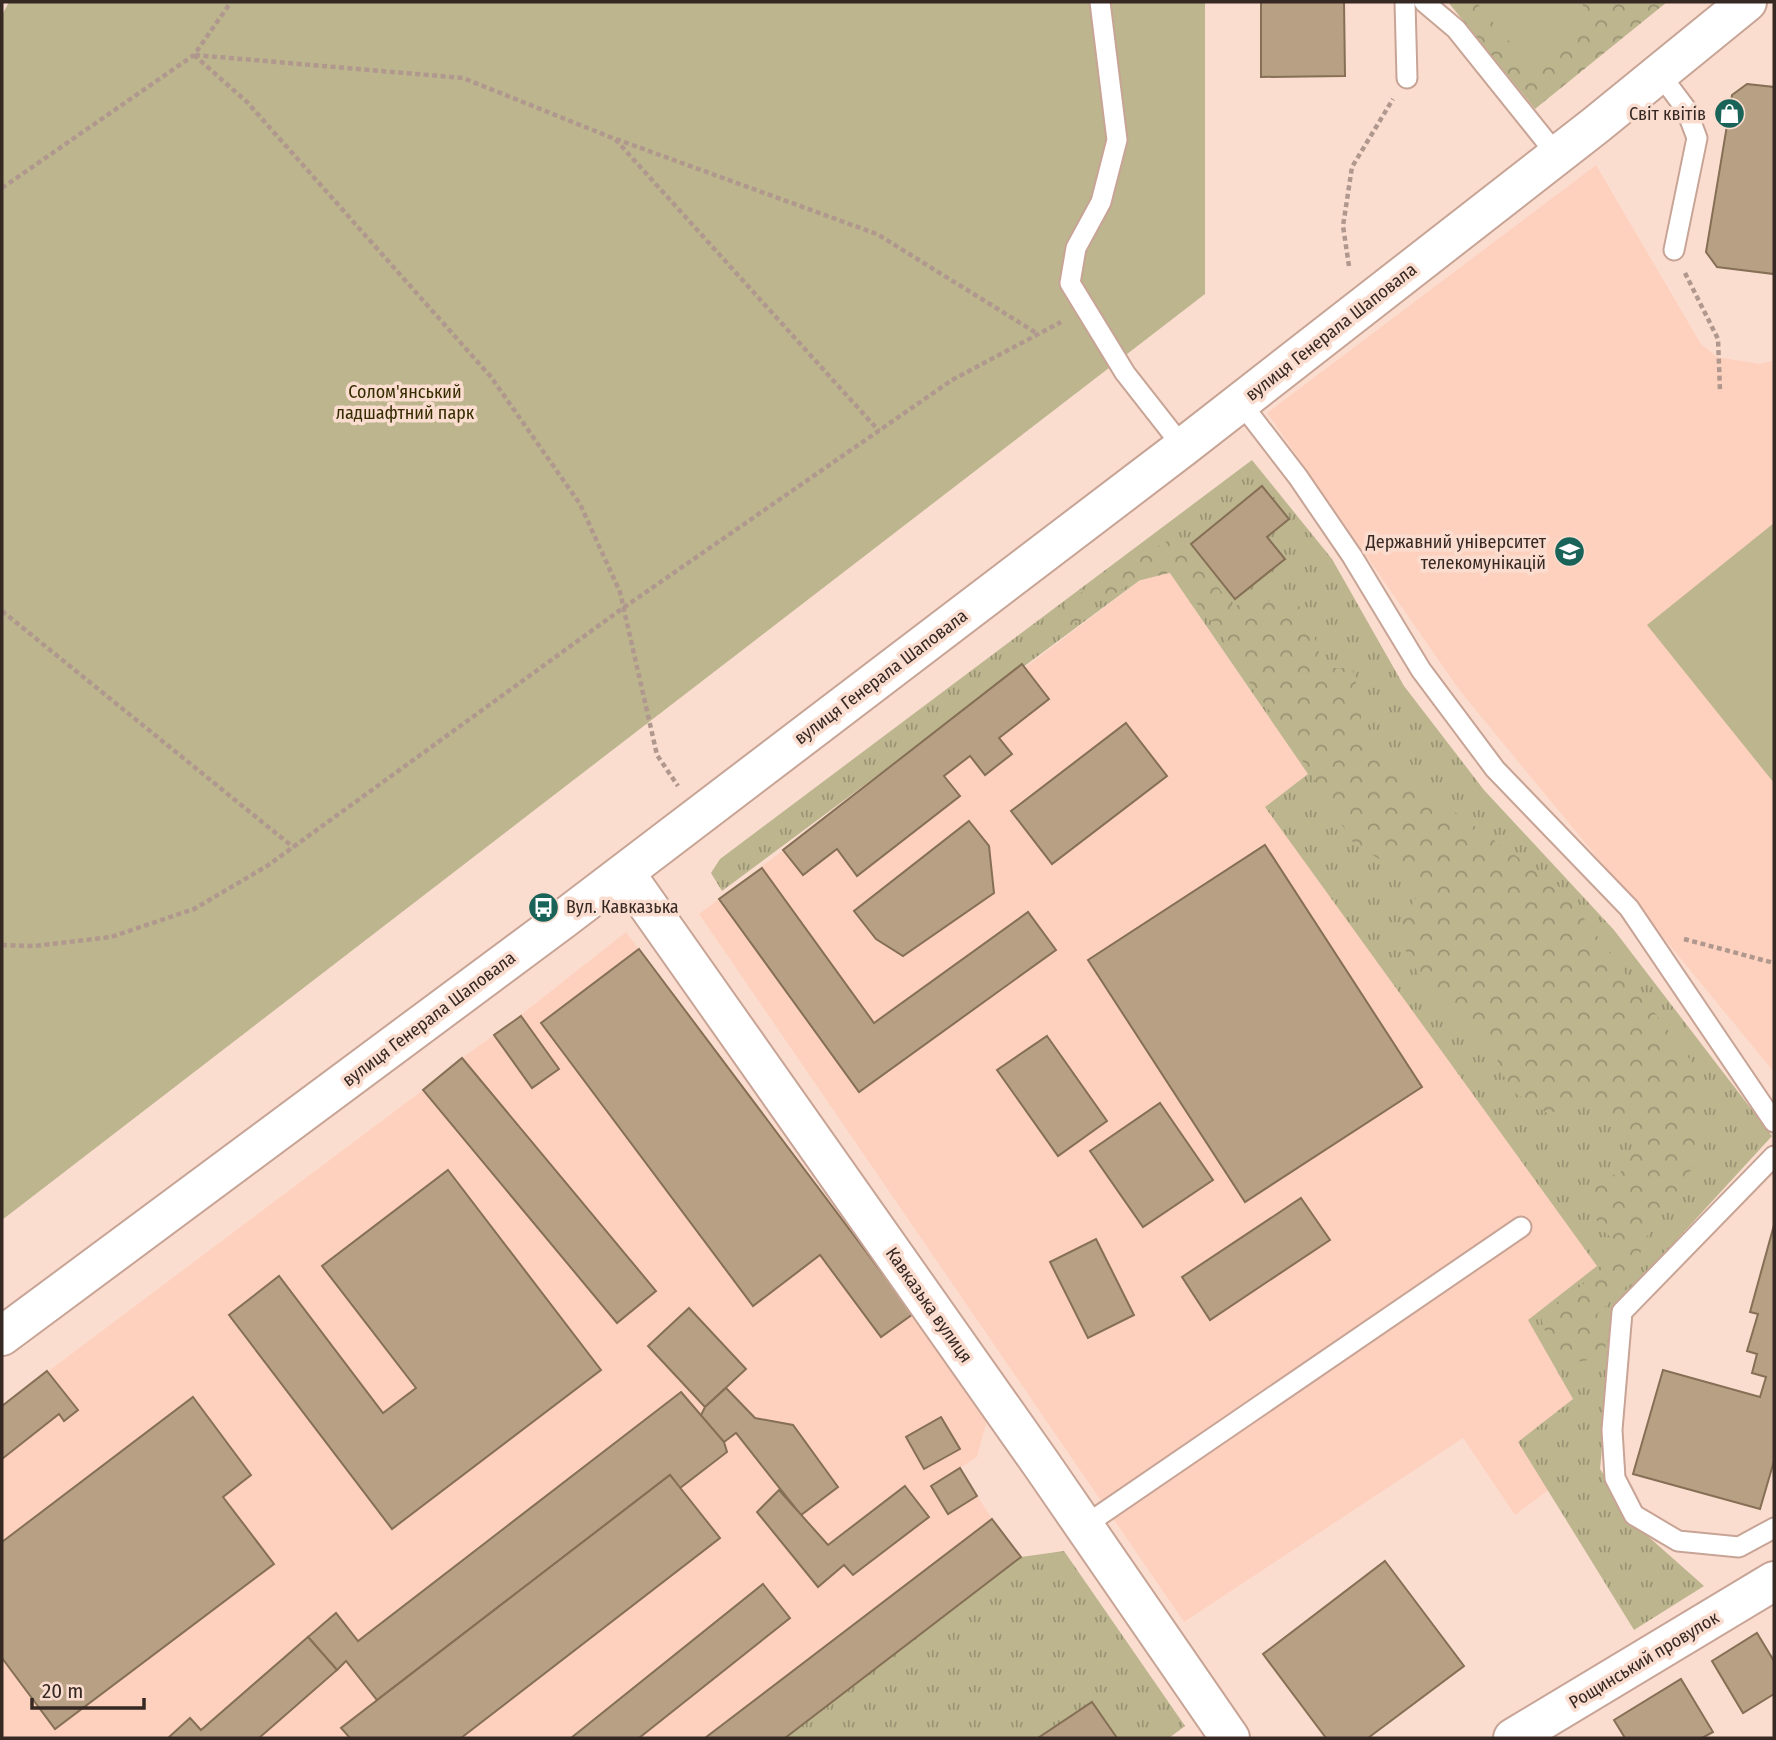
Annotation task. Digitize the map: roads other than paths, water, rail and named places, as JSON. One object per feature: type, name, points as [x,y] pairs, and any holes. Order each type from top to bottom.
[{"type":"street","name":"вулиця Генерала Шаповала","points":[[3,1332],[625,873],[1241,403],[1660,74],[1736,5]]},
{"type":"street","name":"Кавказька вулиця","points":[[625,873],[1230,1738]]},
{"type":"street","name":"Рощинський провулок","points":[[1513,1738],[1774,1581]]},
{"type":"lane","points":[[1100,2],[1118,140],[1101,202],[1076,248],[1070,283],[1125,373],[1183,447]]},
{"type":"lane","points":[[1405,2],[1406,78]]},
{"type":"lane","points":[[1424,2],[1456,29],[1557,155]]},
{"type":"lane","points":[[1660,74],[1686,109],[1697,138],[1674,250]]},
{"type":"lane","points":[[1241,403],[1298,477],[1352,556],[1421,670],[1495,769],[1629,908],[1774,1122]]},
{"type":"lane","points":[[1774,1156],[1622,1312],[1612,1430],[1615,1478],[1634,1515],[1678,1541],[1739,1547],[1774,1528]]},
{"type":"lane","points":[[1084,1526],[1521,1227]]},
{"type":"place","name":"Світ квітів","points":[[1729,114]]},
{"type":"place","name":"Державний університет телекомунікацій","points":[[1569,552]]},
{"type":"place","name":"Вул. Кавказька","points":[[543,907]]},
{"type":"park label","name":"Солом'янський ладшафтний парк","points":[[405,402]]}]
